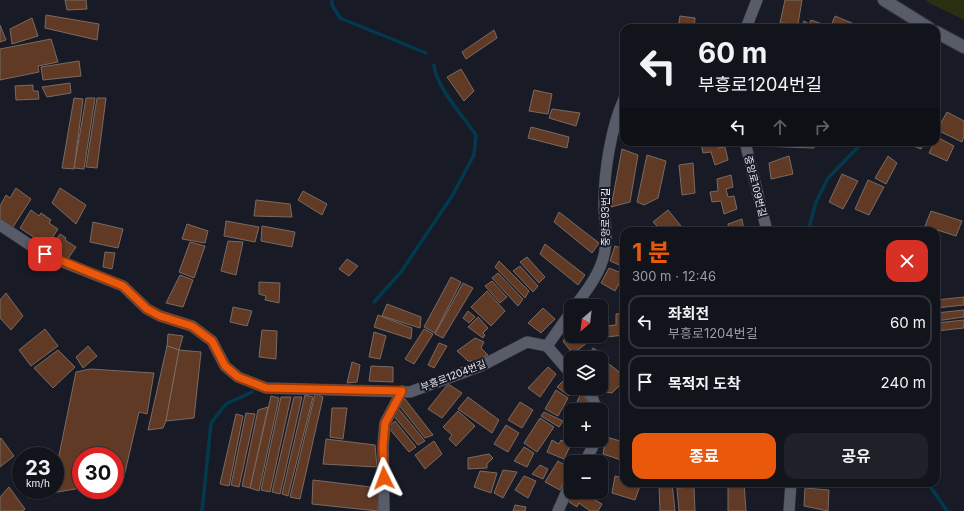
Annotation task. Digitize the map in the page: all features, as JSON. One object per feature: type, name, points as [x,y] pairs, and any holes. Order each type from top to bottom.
[{"type":"street","points":[[748,24],[757,0]]},
{"type":"street","points":[[884,0],[923,24]]},
{"type":"street","points":[[940,34],[964,47]]},
{"type":"street","name":"중앙로93번길","points":[[580,299],[600,268],[605,251],[606,237],[604,192],[620,109]]},
{"type":"street","name":"중앙로109번길","points":[[746,146],[766,227]]},
{"type":"street","name":"부흥로1204번길","points":[[0,225],[45,254],[123,286],[141,304],[152,312],[192,326],[212,341],[225,366],[238,377],[266,388],[410,392],[481,366],[527,342],[547,346]]},
{"type":"street","points":[[564,322],[547,346],[564,366]]},
{"type":"street","points":[[384,511],[383,446],[385,423],[402,391]]},
{"type":"street","points":[[789,511],[791,487]]},
{"type":"street","points":[[558,511],[564,498]]},
{"type":"green space","points":[[926,0],[964,0],[964,20],[929,3]]},
{"type":"building","points":[[65,0],[86,0],[87,9],[67,10]]},
{"type":"building","points":[[785,0],[802,0],[798,24],[780,23]]},
{"type":"building","points":[[46,15],[99,24],[97,40],[45,28]]},
{"type":"building","points":[[680,16],[695,18],[694,24],[679,24]]},
{"type":"building","points":[[835,16],[854,24],[832,24]]},
{"type":"building","points":[[32,18],[38,36],[12,44],[10,29]]},
{"type":"building","points":[[811,20],[822,24],[809,24]]},
{"type":"building","points":[[0,25],[6,40],[0,42]]},
{"type":"building","points":[[494,30],[497,38],[466,59],[462,52]]},
{"type":"building","points":[[51,39],[58,62],[38,66],[39,72],[0,80],[0,49]]},
{"type":"building","points":[[79,61],[81,76],[43,80],[41,67]]},
{"type":"building","points":[[461,69],[474,91],[464,101],[447,77]]},
{"type":"building","points":[[70,83],[71,93],[47,97],[42,87]]},
{"type":"building","points":[[33,85],[33,91],[38,91],[39,99],[16,100],[15,86]]},
{"type":"building","points":[[534,90],[552,94],[548,114],[529,111]]},
{"type":"building","points":[[74,98],[83,99],[74,169],[62,168]]},
{"type":"building","points":[[86,98],[95,98],[84,169],[74,168]]},
{"type":"building","points":[[97,98],[106,98],[97,168],[86,167]]},
{"type":"building","points":[[552,109],[580,113],[576,126],[549,118]]},
{"type":"building","points":[[947,112],[964,121],[964,136],[962,142],[940,131],[940,125]]},
{"type":"building","points":[[531,127],[569,137],[567,148],[528,138]]},
{"type":"building","points":[[940,139],[954,146],[947,161],[929,153],[932,146],[940,146]]},
{"type":"building","points":[[702,146],[718,146],[718,148],[725,147],[728,160],[715,165],[711,152],[703,153]]},
{"type":"building","points":[[758,146],[814,146],[814,148]]},
{"type":"building","points":[[913,146],[923,146],[921,149]]},
{"type":"building","points":[[622,149],[638,155],[630,202],[611,207]]},
{"type":"building","points":[[647,155],[666,161],[658,198],[644,205],[637,202]]},
{"type":"building","points":[[789,156],[793,174],[771,179],[769,163]]},
{"type":"building","points":[[888,156],[897,163],[886,184],[875,178]]},
{"type":"building","points":[[693,163],[695,193],[682,195],[679,165]]},
{"type":"building","points":[[842,174],[858,181],[843,209],[829,202]]},
{"type":"building","points":[[731,175],[733,187],[726,189],[728,197],[734,196],[737,209],[724,214],[721,201],[712,202],[710,192],[718,191],[717,179]]},
{"type":"building","points":[[868,180],[884,187],[869,215],[855,209]]},
{"type":"building","points":[[16,188],[31,199],[13,227],[0,219],[0,206],[6,195],[10,198]]},
{"type":"building","points":[[60,188],[86,205],[76,224],[52,203]]},
{"type":"building","points":[[303,191],[327,204],[322,215],[298,200]]},
{"type":"building","points":[[256,200],[290,204],[292,217],[254,216]]},
{"type":"building","points":[[31,210],[39,216],[41,213],[51,220],[49,223],[58,229],[47,246],[20,228]]},
{"type":"building","points":[[668,210],[682,227],[658,227],[653,222]]},
{"type":"building","points":[[931,211],[962,221],[956,236],[940,231],[940,227],[925,226]]},
{"type":"building","points":[[559,212],[599,243],[592,253],[554,222]]},
{"type":"building","points":[[742,219],[743,227],[728,227],[728,224]]},
{"type":"building","points":[[226,221],[259,227],[255,242],[224,236]]},
{"type":"building","points":[[93,222],[123,229],[118,248],[90,242]]},
{"type":"building","points":[[187,224],[208,231],[205,243],[182,239]]},
{"type":"building","points":[[262,226],[295,232],[292,247],[261,241]]},
{"type":"building","points":[[60,234],[66,238],[65,240],[76,247],[67,260],[51,248]]},
{"type":"building","points":[[228,241],[243,242],[236,275],[221,271]]},
{"type":"building","points":[[190,242],[205,246],[194,278],[179,272]]},
{"type":"building","points":[[545,244],[585,275],[578,285],[540,254]]},
{"type":"building","points":[[615,246],[620,248],[620,265],[610,261]]},
{"type":"building","points":[[105,252],[115,253],[112,269],[103,267]]},
{"type":"building","points":[[527,257],[545,277],[539,283],[520,262]]},
{"type":"building","points":[[347,259],[358,266],[349,276],[339,269]]},
{"type":"building","points":[[499,261],[529,291],[525,298],[495,267]]},
{"type":"building","points":[[520,266],[538,286],[533,292],[513,271]]},
{"type":"building","points":[[609,268],[620,272],[620,282],[615,291],[601,283]]},
{"type":"building","points":[[498,273],[523,299],[518,306],[492,278]]},
{"type":"building","points":[[180,275],[193,280],[183,307],[166,303]]},
{"type":"building","points":[[451,277],[461,282],[435,333],[424,327]]},
{"type":"building","points":[[492,281],[507,297],[500,303],[485,286]]},
{"type":"building","points":[[259,282],[280,283],[279,303],[265,300],[266,296],[259,294]]},
{"type":"building","points":[[463,283],[473,288],[443,338],[435,334]]},
{"type":"building","points":[[487,291],[505,311],[491,326],[471,307]]},
{"type":"building","points":[[6,293],[23,316],[11,330],[0,318],[0,300]]},
{"type":"building","points":[[964,297],[964,305],[940,308],[940,300]]},
{"type":"building","points":[[387,304],[421,317],[420,328],[382,316]]},
{"type":"building","points":[[233,307],[252,311],[247,326],[230,322]]},
{"type":"building","points":[[543,308],[555,319],[541,333],[528,323]]},
{"type":"building","points":[[964,310],[964,317],[940,320],[940,313]]},
{"type":"building","points":[[468,311],[475,317],[469,323],[463,318]]},
{"type":"building","points":[[616,314],[620,314],[620,335],[608,337],[608,326],[616,325]]},
{"type":"building","points":[[378,315],[412,328],[411,339],[374,327]]},
{"type":"building","points":[[478,317],[488,328],[483,333],[485,335],[483,338],[468,327]]},
{"type":"building","points":[[964,320],[964,328],[940,331],[940,323]]},
{"type":"building","points":[[45,329],[58,346],[31,366],[19,350]]},
{"type":"building","points":[[424,329],[433,334],[414,364],[405,359]]},
{"type":"building","points":[[262,330],[277,331],[276,359],[259,357]]},
{"type":"building","points":[[374,332],[386,336],[380,359],[369,357]]},
{"type":"building","points":[[168,334],[183,336],[179,350],[167,346]]},
{"type":"building","points":[[475,338],[484,342],[481,348],[488,355],[476,361],[468,361],[457,351]]},
{"type":"building","points":[[439,343],[447,346],[434,368],[428,365]]},
{"type":"building","points":[[565,343],[587,343],[577,351],[571,351]]},
{"type":"building","points":[[88,346],[97,356],[83,368],[76,357]]},
{"type":"building","points":[[167,346],[179,350],[166,421],[163,428],[148,430]]},
{"type":"building","points":[[58,350],[75,367],[53,388],[34,368]]},
{"type":"building","points":[[179,350],[201,352],[194,418],[166,421]]},
{"type":"building","points":[[352,362],[360,365],[357,382],[347,383]]},
{"type":"building","points":[[609,364],[620,374],[620,385],[612,393],[608,392]]},
{"type":"building","points":[[371,366],[393,367],[393,382],[369,381]]},
{"type":"building","points":[[548,367],[556,374],[540,397],[528,388]]},
{"type":"building","points":[[90,369],[154,373],[147,414],[139,412],[124,477],[124,447],[72,447],[72,490],[64,491],[64,447],[61,447],[76,372]]},
{"type":"building","points":[[564,380],[564,392],[557,387]]},
{"type":"building","points":[[448,384],[462,393],[442,418],[428,409]]},
{"type":"building","points":[[556,390],[568,398],[558,416],[545,409]]},
{"type":"building","points":[[315,394],[323,397],[300,499],[290,497]]},
{"type":"building","points":[[305,395],[313,397],[288,496],[282,494]]},
{"type":"building","points":[[580,395],[583,395],[588,403],[579,403],[577,402]]},
{"type":"building","points":[[271,396],[279,398],[259,491],[250,488]]},
{"type":"building","points":[[281,397],[291,397],[270,492],[261,490]]},
{"type":"building","points":[[294,397],[302,397],[280,494],[272,492]]},
{"type":"building","points":[[468,397],[499,420],[492,433],[458,409]]},
{"type":"building","points":[[405,399],[433,435],[425,438],[399,405]]},
{"type":"building","points":[[520,402],[533,410],[522,428],[508,420]]},
{"type":"building","points":[[268,407],[250,488],[242,486],[258,410]]},
{"type":"building","points":[[332,408],[347,408],[343,439],[330,437]]},
{"type":"building","points":[[398,408],[425,441],[418,445],[392,414]]},
{"type":"building","points":[[458,411],[475,426],[456,446],[449,439],[452,435],[443,427]]},
{"type":"building","points":[[544,412],[563,421],[559,427],[541,416]]},
{"type":"building","points":[[246,413],[255,414],[239,487],[231,485]]},
{"type":"building","points":[[236,414],[243,416],[229,486],[220,484]]},
{"type":"building","points":[[540,418],[554,427],[537,452],[524,443]]},
{"type":"building","points":[[395,421],[416,447],[409,452],[388,427]]},
{"type":"building","points":[[506,425],[519,433],[508,452],[494,444]]},
{"type":"building","points":[[1,438],[12,453],[12,458],[0,467]]},
{"type":"building","points":[[608,438],[620,441],[620,460],[603,454],[604,447],[608,447]]},
{"type":"building","points":[[326,439],[375,445],[377,467],[323,464]]},
{"type":"building","points":[[552,440],[559,444],[561,440],[564,441],[564,447],[570,447],[566,455],[564,455],[564,459],[547,452]]},
{"type":"building","points":[[434,441],[442,454],[425,469],[415,455]]},
{"type":"building","points":[[524,447],[534,453],[527,467],[514,461]]},
{"type":"building","points":[[489,454],[493,458],[487,464],[487,468],[468,469],[468,458]]},
{"type":"building","points":[[558,461],[564,465],[564,482],[560,490],[545,482]]},
{"type":"building","points":[[540,465],[548,469],[543,479],[532,474]]},
{"type":"building","points":[[503,470],[517,472],[503,498],[494,493]]},
{"type":"building","points":[[480,471],[497,473],[491,493],[474,487]]},
{"type":"building","points":[[524,476],[536,481],[528,498],[515,490]]},
{"type":"building","points":[[615,476],[620,477],[620,487],[640,487],[635,500],[612,493]]},
{"type":"building","points":[[313,480],[379,488],[378,511],[312,504]]},
{"type":"building","points":[[9,487],[12,491],[12,499],[18,499],[25,509],[23,511],[0,511],[0,497]]},
{"type":"building","points":[[659,487],[672,487],[675,511],[660,511]]},
{"type":"building","points":[[694,487],[695,511],[679,511],[677,488]]},
{"type":"building","points":[[728,487],[744,487],[746,511],[728,511]]},
{"type":"building","points":[[805,488],[829,490],[828,511],[804,506]]},
{"type":"building","points":[[571,499],[593,499],[602,504],[598,511],[590,511],[579,503],[577,507],[569,502]]},
{"type":"building","points":[[515,505],[526,507],[525,511],[513,511]]},
{"type":"waterway","points":[[332,0],[332,5],[340,18],[426,53]]},
{"type":"waterway","points":[[374,302],[401,272],[452,196],[474,155],[476,135],[445,92],[436,74],[434,65]]},
{"type":"waterway","points":[[809,227],[816,202],[828,178],[859,146]]},
{"type":"waterway","points":[[202,511],[211,423],[226,404],[252,392]]},
{"type":"waterway","points":[[931,487],[947,511]]},
{"type":"route","points":[[45,254],[107,278],[123,286],[147,309],[160,316],[192,326],[212,341],[225,366],[238,377],[266,388],[402,391],[385,423],[383,446],[384,478]]}]
